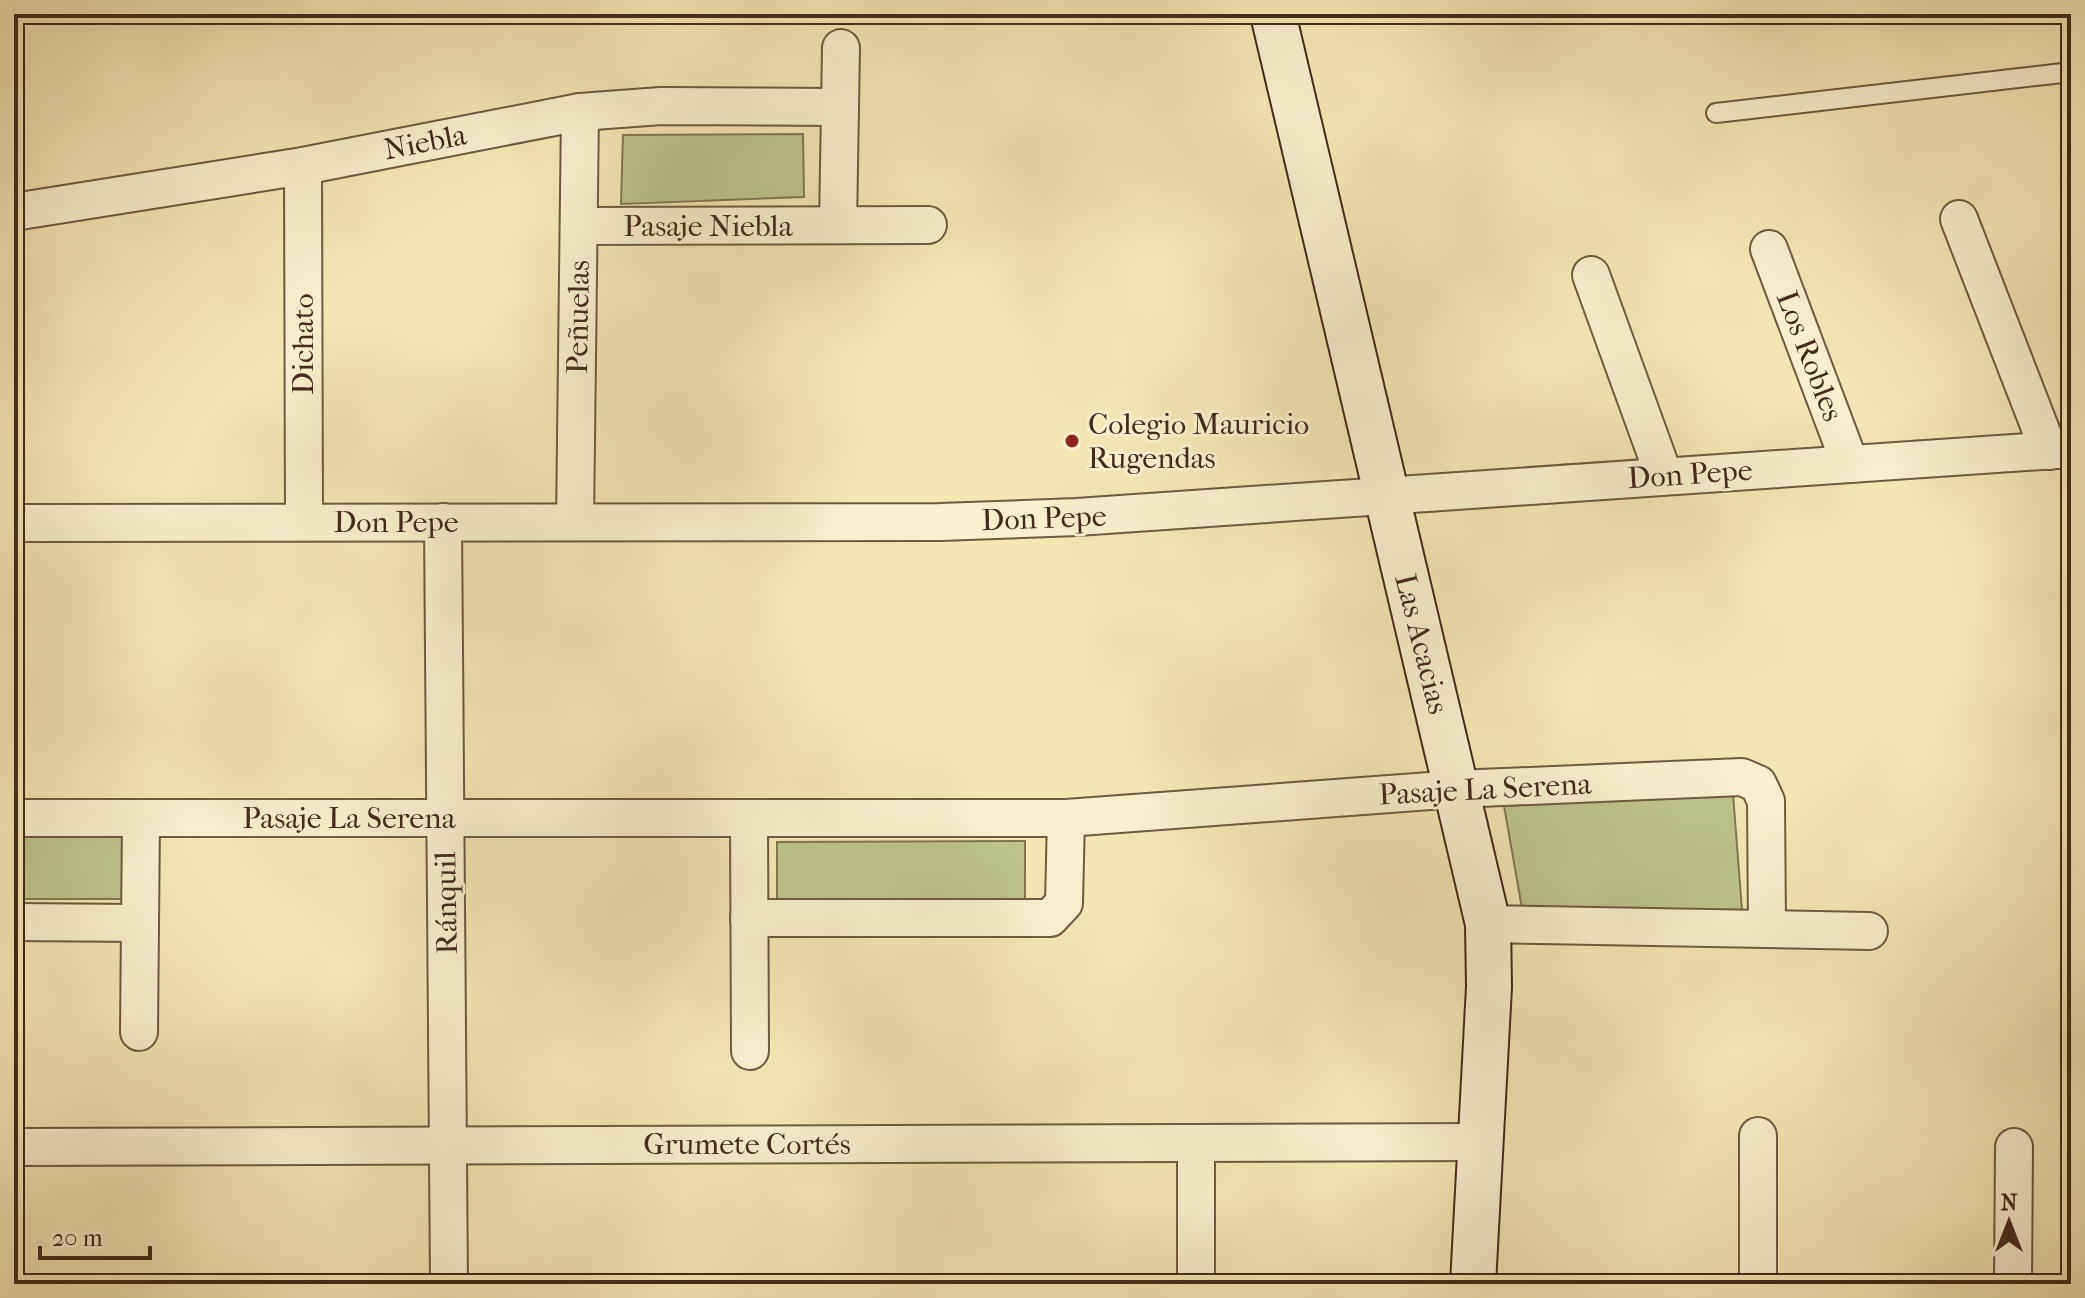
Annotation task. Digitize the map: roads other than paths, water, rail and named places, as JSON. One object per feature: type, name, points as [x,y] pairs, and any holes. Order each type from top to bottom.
[{"type":"main road","name":"Las Acacias","points":[[1273,14],[1488,924],[1490,956],[1473,1284]]},
{"type":"street","points":[[838,225],[841,48]]},
{"type":"street","name":"Niebla","points":[[14,212],[303,166],[580,112],[661,106],[840,107]]},
{"type":"street","name":"Peñuelas","points":[[575,522],[580,112]]},
{"type":"street","name":"Dichato","points":[[303,166],[304,522]]},
{"type":"street","points":[[1959,219],[2060,450]]},
{"type":"street","name":"Pasaje Niebla","points":[[579,226],[928,225]]},
{"type":"street","name":"Los Robles","points":[[1769,249],[1850,464]]},
{"type":"street","points":[[1591,275],[1664,476]]},
{"type":"street","name":"Don Pepe","points":[[14,523],[940,522],[1062,518],[2060,450]]},
{"type":"street","name":"Ránquil","points":[[443,522],[449,1284]]},
{"type":"street","name":"Pasaje La Serena","points":[[14,818],[1066,818],[1457,789],[1742,777],[1758,784],[1766,801],[1767,929]]},
{"type":"street","points":[[749,918],[1050,918],[1064,903],[1066,893],[1066,818]]},
{"type":"street","points":[[139,1032],[141,819]]},
{"type":"street","points":[[749,819],[750,1051]]},
{"type":"street","points":[[14,922],[140,923]]},
{"type":"street","points":[[1488,924],[1869,931]]},
{"type":"street","points":[[1758,1136],[1758,1284]]},
{"type":"street","name":"Grumete Cortés","points":[[14,1147],[1480,1142]]},
{"type":"street","points":[[1196,1143],[1196,1284]]},
{"type":"street","points":[[2013,1284],[2014,1147]]},
{"type":"lane","points":[[1716,113],[2071,72]]},
{"type":"place","name":"Colegio Mauricio Rugendas","points":[[1072,441]]}]
